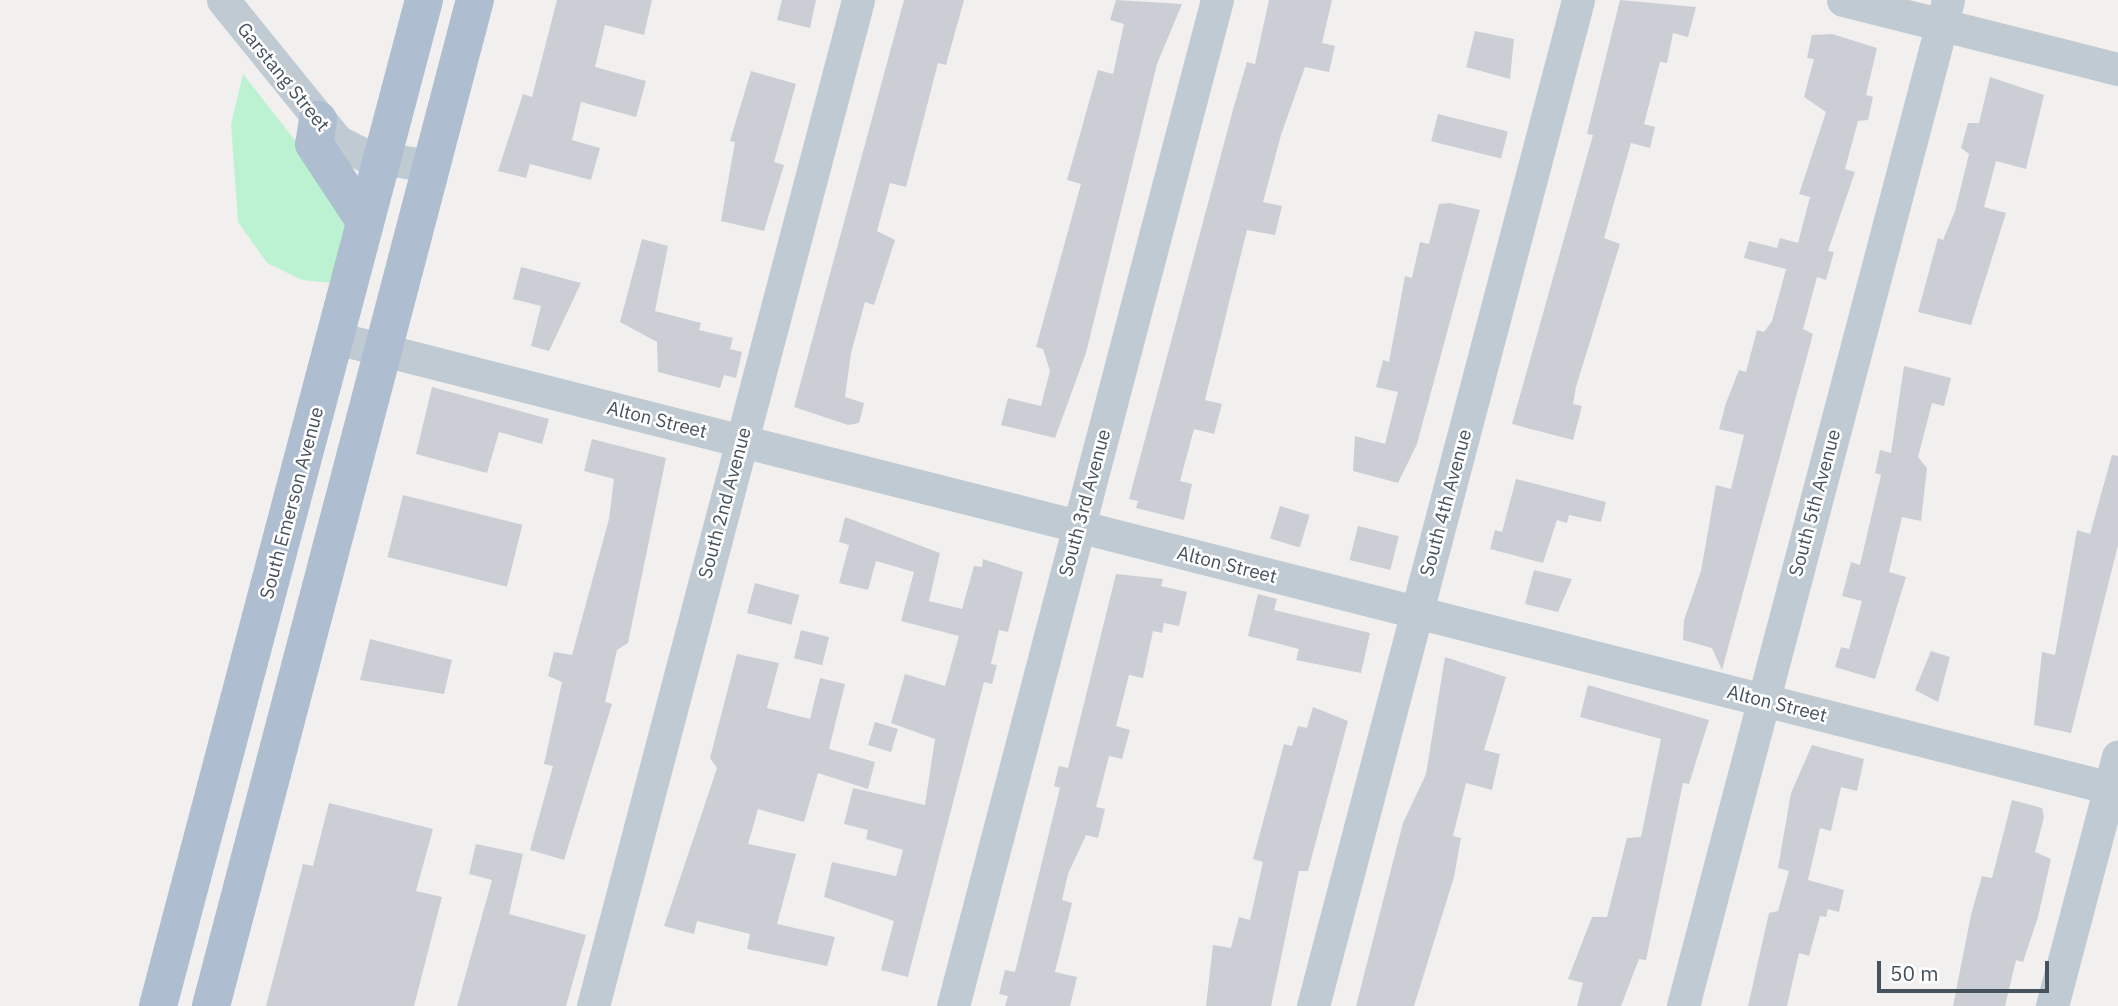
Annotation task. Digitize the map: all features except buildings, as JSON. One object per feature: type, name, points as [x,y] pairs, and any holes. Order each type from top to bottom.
[{"type":"main road","name":"South Emerson Avenue","points":[[158,1006],[424,0]]},
{"type":"main road","points":[[211,1006],[475,0]]},
{"type":"main road","points":[[318,120],[314,144],[365,221]]},
{"type":"street","name":"Garstang Street","points":[[223,0],[318,120],[351,150],[431,166]]},
{"type":"street","name":"South 2nd Avenue","points":[[593,1006],[858,0]]},
{"type":"street","name":"South 3rd Avenue","points":[[953,1006],[1217,0]]},
{"type":"street","name":"South 4th Avenue","points":[[1313,1006],[1578,0]]},
{"type":"street","points":[[1843,0],[1945,13],[2118,69]]},
{"type":"street","name":"South 5th Avenue","points":[[1683,1006],[1945,13]]},
{"type":"street","name":"Alton Street","points":[[336,338],[1763,700],[2115,778]]},
{"type":"street","points":[[2052,1006],[2115,778]]},
{"type":"green space","points":[[243,74],[351,212],[332,283],[302,280],[267,263],[238,222],[231,124]]}]
